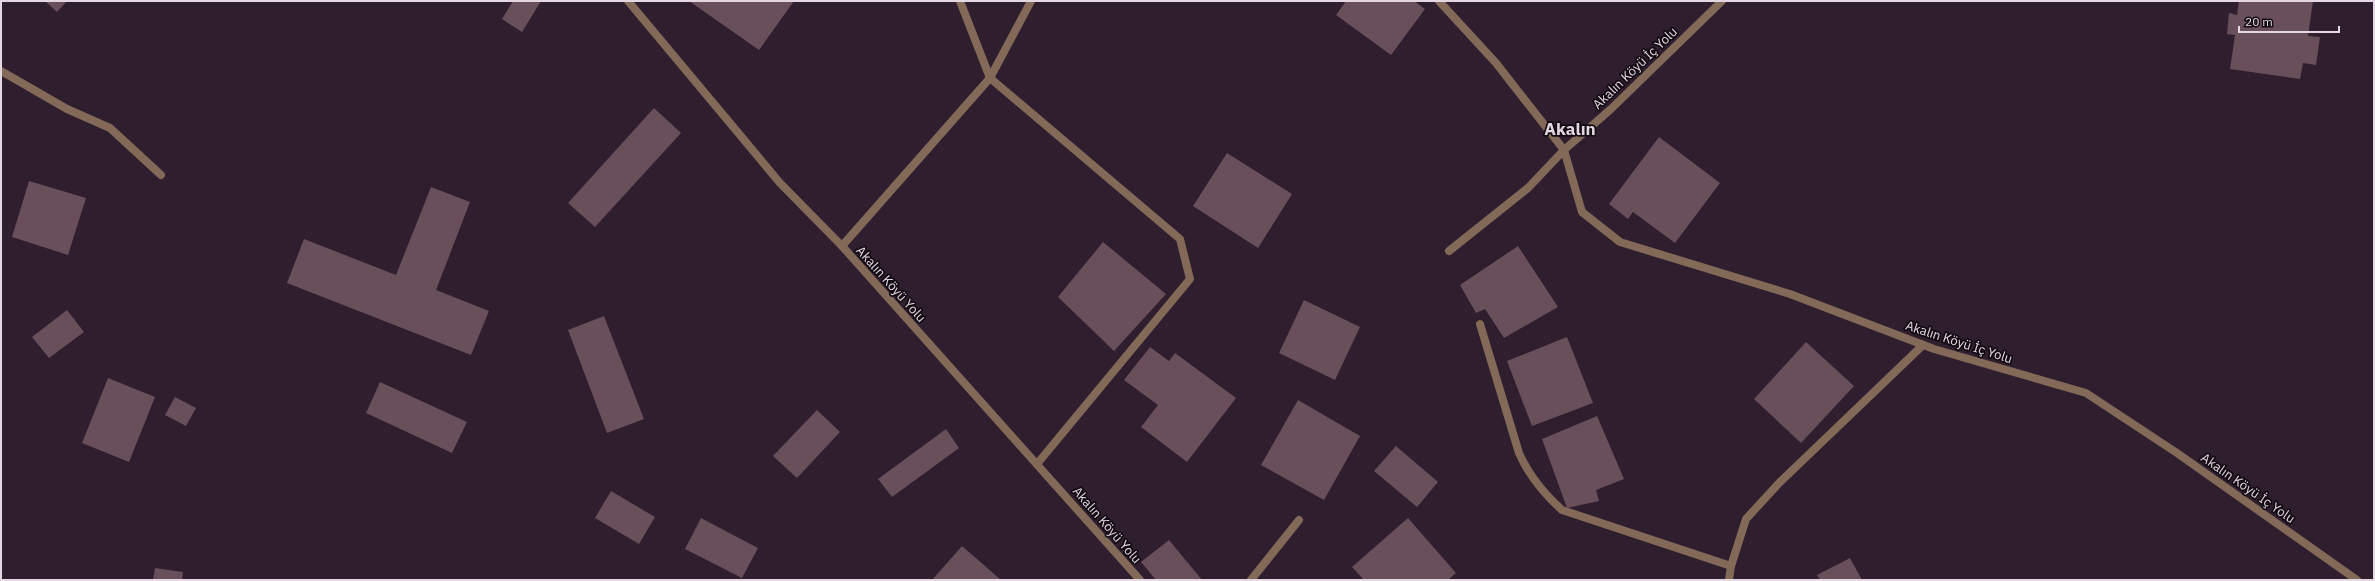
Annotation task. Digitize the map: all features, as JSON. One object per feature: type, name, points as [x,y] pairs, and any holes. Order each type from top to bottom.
[{"type":"street","name":"Akalın Köyü Yolu","points":[[628,1],[780,183],[842,246],[1140,580]]},
{"type":"street","points":[[960,1],[990,78],[1180,239],[1190,280],[1037,464]]},
{"type":"street","points":[[842,246],[990,78],[1030,1]]},
{"type":"street","name":"Akalın Köyü İç Yolu","points":[[1439,1],[1496,63],[1564,150],[1582,212],[1620,242],[1790,294],[1923,345],[2086,393],[2178,453],[2357,580]]},
{"type":"street","name":"Akalın Köyü İç Yolu","points":[[1449,251],[1528,188],[1564,150],[1611,109],[1722,1]]},
{"type":"street","points":[[1,71],[66,109],[110,128],[161,175]]},
{"type":"street","points":[[1480,324],[1518,454],[1526,469],[1548,498],[1562,510],[1731,566]]},
{"type":"street","points":[[1730,580],[1731,566],[1746,519],[1780,482],[1923,345]]},
{"type":"street","points":[[1251,580],[1299,520]]},
{"type":"building","points":[[45,1],[67,1],[57,12]]},
{"type":"building","points":[[513,1],[541,1],[522,32],[502,19]]},
{"type":"building","points":[[689,1],[794,1],[759,50]]},
{"type":"building","points":[[1346,1],[1414,1],[1425,9],[1391,55],[1336,15]]},
{"type":"building","points":[[2239,1],[2313,1],[2308,36],[2320,37],[2316,65],[2303,63],[2300,79],[2230,69],[2235,35],[2227,34],[2229,13],[2237,15]]},
{"type":"building","points":[[654,108],[681,133],[595,227],[568,203]]},
{"type":"building","points":[[1659,137],[1720,183],[1675,243],[1633,212],[1628,219],[1609,204]]},
{"type":"building","points":[[1227,153],[1292,194],[1258,248],[1193,206]]},
{"type":"building","points":[[29,181],[86,198],[68,255],[12,237]]},
{"type":"building","points":[[431,187],[470,202],[436,290],[489,311],[471,355],[287,283],[304,239],[396,275]]},
{"type":"building","points":[[1103,242],[1166,294],[1114,351],[1058,297]]},
{"type":"building","points":[[1518,246],[1558,307],[1504,338],[1485,309],[1476,313],[1460,285]]},
{"type":"building","points":[[1304,300],[1360,327],[1335,380],[1279,353]]},
{"type":"building","points":[[67,310],[84,332],[49,358],[32,337]]},
{"type":"building","points":[[604,316],[644,419],[607,433],[568,330]]},
{"type":"building","points":[[1567,337],[1593,403],[1532,426],[1507,361]]},
{"type":"building","points":[[1806,342],[1854,386],[1801,443],[1754,399]]},
{"type":"building","points":[[1150,347],[1169,361],[1175,353],[1236,398],[1187,462],[1141,427],[1158,405],[1124,380]]},
{"type":"building","points":[[108,378],[155,397],[129,462],[82,443]]},
{"type":"building","points":[[380,382],[467,422],[452,453],[366,413]]},
{"type":"building","points":[[175,397],[196,408],[186,426],[165,415]]},
{"type":"building","points":[[1298,400],[1360,436],[1324,500],[1261,465]]},
{"type":"building","points":[[817,410],[840,432],[797,478],[773,456]]},
{"type":"building","points":[[1597,416],[1624,479],[1596,490],[1599,501],[1567,508],[1542,439]]},
{"type":"building","points":[[946,429],[959,448],[892,497],[878,479]]},
{"type":"building","points":[[1396,446],[1438,482],[1417,507],[1374,471]]},
{"type":"building","points":[[611,491],[655,517],[639,544],[595,518]]},
{"type":"building","points":[[701,518],[758,548],[742,578],[685,549]]},
{"type":"building","points":[[1408,518],[1456,573],[1448,580],[1364,580],[1352,567]]},
{"type":"building","points":[[1169,540],[1202,580],[1156,580],[1141,562]]},
{"type":"building","points":[[962,546],[1001,580],[932,580]]},
{"type":"building","points":[[1850,558],[1862,580],[1820,580],[1817,575]]},
{"type":"building","points":[[155,568],[183,572],[182,580],[153,580]]},
{"type":"district","name":"Akalın","points":[[1570,129]]}]
